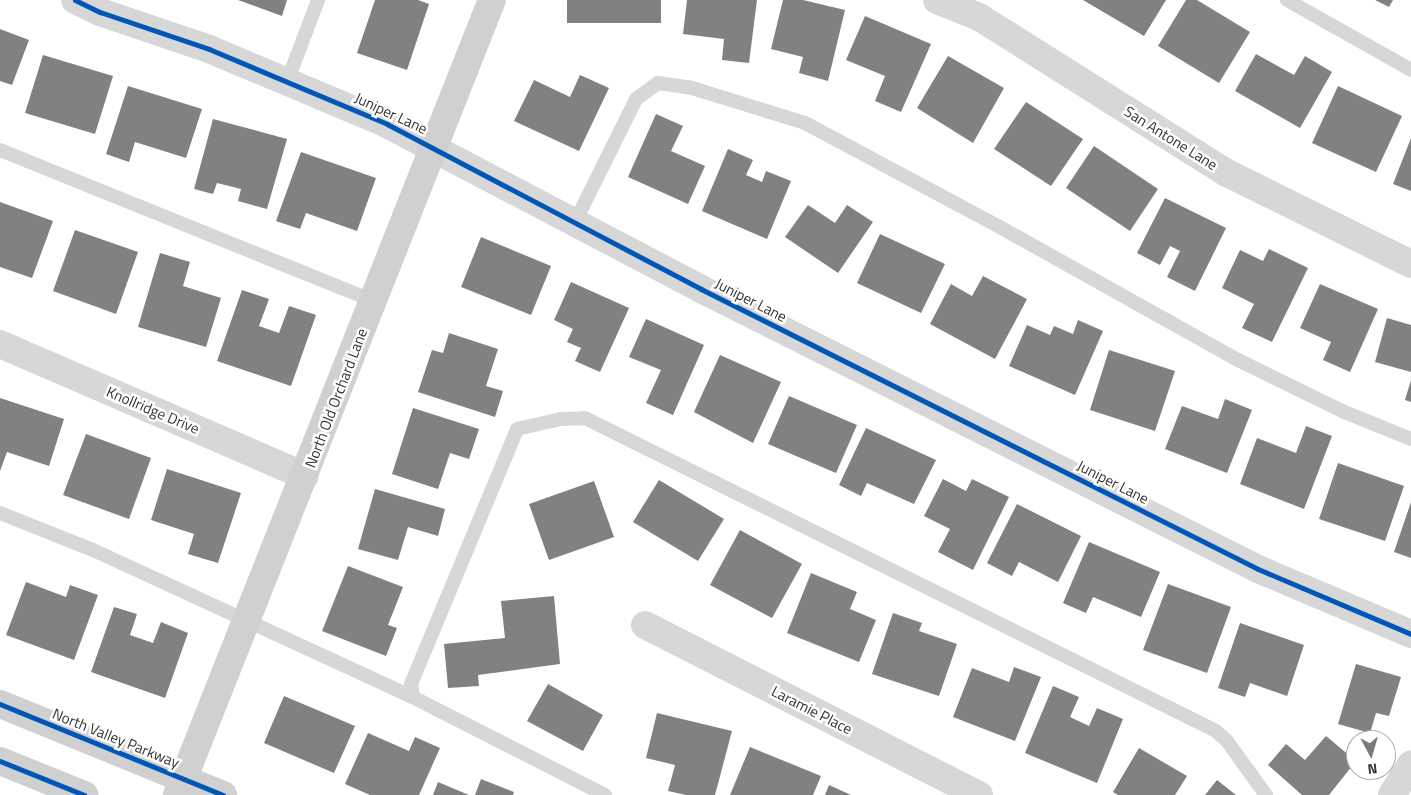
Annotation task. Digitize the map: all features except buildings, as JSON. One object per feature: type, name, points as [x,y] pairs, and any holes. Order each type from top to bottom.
[{"type":"street","name":"Juniper Lane","points":[[75,0],[287,82],[434,147],[701,289],[1258,569],[1411,634]]},
{"type":"street","name":"North Old Orchard Lane","points":[[181,787],[245,618],[305,476],[492,0]]},
{"type":"street","name":"San Antone Lane","points":[[937,0],[979,17],[1227,173],[1411,264]]},
{"type":"street","name":"Knollridge Drive","points":[[0,344],[305,476]]},
{"type":"street","name":"Laramie Place","points":[[645,624],[979,795]]},
{"type":"street","name":"North Valley Parkway","points":[[0,704],[181,787],[223,795]]},
{"type":"street","points":[[0,761],[84,795]]},
{"type":"street","points":[[1392,795],[1411,764]]},
{"type":"lane","points":[[287,82],[318,0]]},
{"type":"lane","points":[[1287,0],[1411,70]]},
{"type":"lane","points":[[575,222],[636,99],[658,84],[692,88],[805,123],[1015,235],[1238,360],[1342,411],[1411,439]]},
{"type":"lane","points":[[0,150],[374,301]]},
{"type":"lane","points":[[413,697],[411,684],[417,666],[517,429],[543,421],[585,418],[1216,731],[1226,741],[1266,795]]},
{"type":"lane","points":[[0,513],[93,550],[245,618],[413,697],[605,795]]},
{"type":"cycle path","points":[[75,0],[100,12],[209,49],[387,124],[701,289],[1258,569],[1411,634]]},
{"type":"cycle path","points":[[0,704],[223,795]]},
{"type":"cycle path","points":[[0,761],[84,795]]}]
